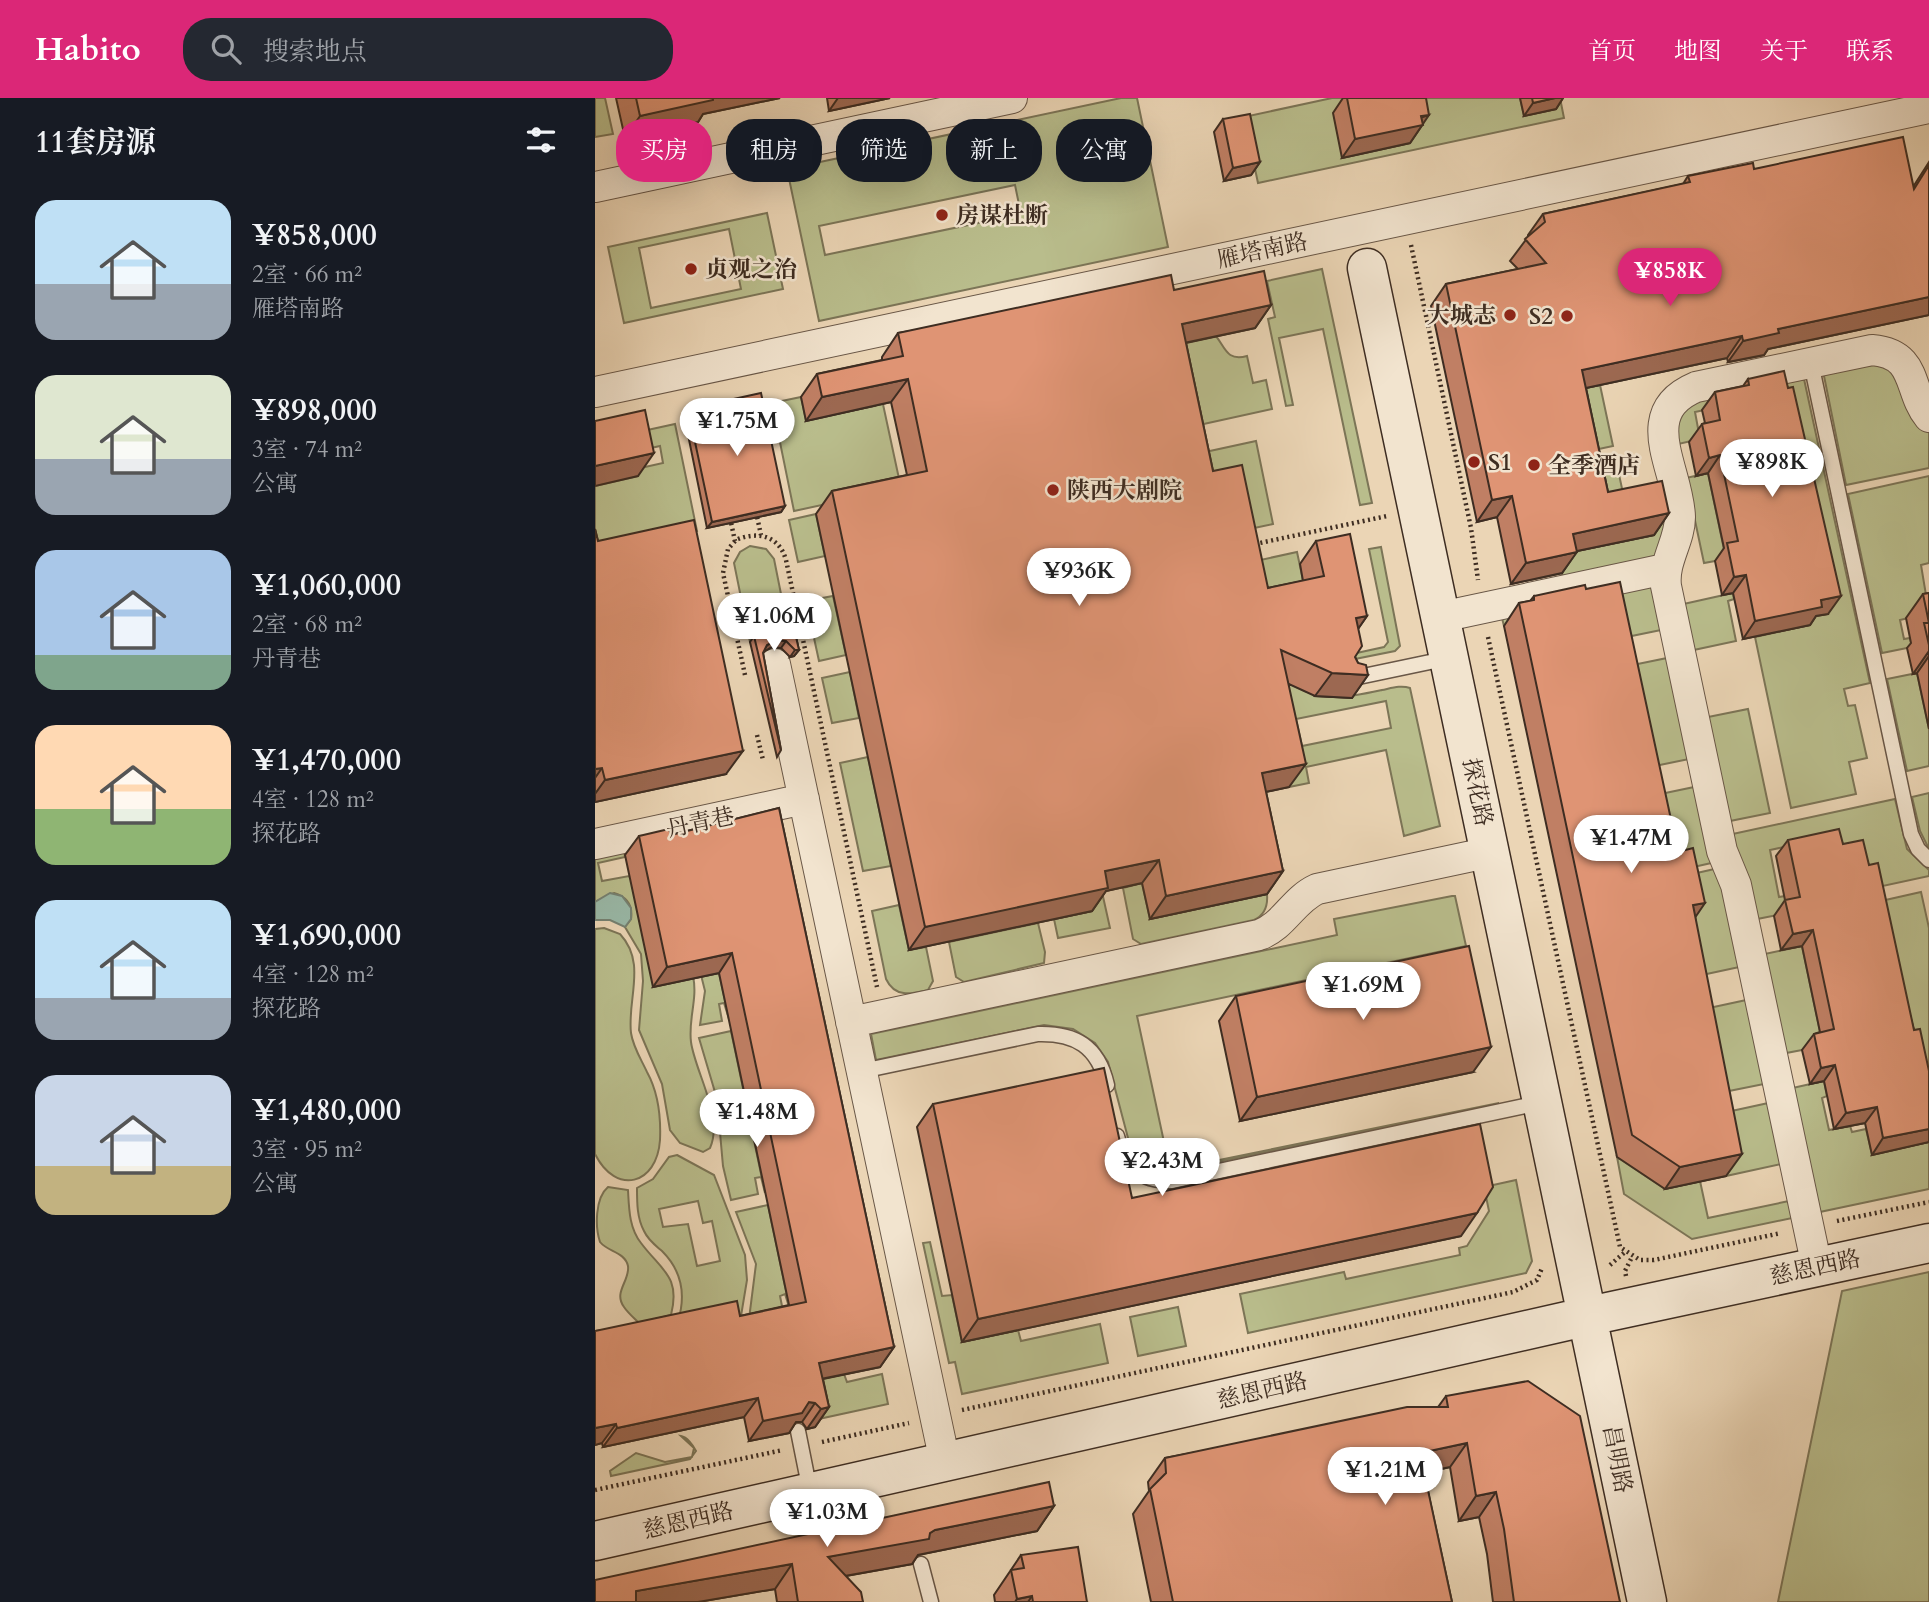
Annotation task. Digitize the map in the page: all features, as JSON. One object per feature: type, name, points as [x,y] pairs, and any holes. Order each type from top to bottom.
[{"type":"street","points":[[712,162],[1012,98]]},
{"type":"street","name":"雁塔南路","points":[[595,392],[1929,108]]},
{"type":"street","points":[[595,187],[618,182]]},
{"type":"street","name":"探花路","points":[[1367,268],[1393,515],[1441,617],[1589,1316]]},
{"type":"street","points":[[1817,1267],[1737,890],[1722,851],[1666,586],[1665,569],[1680,521],[1663,438],[1663,421],[1669,405],[1680,394],[1696,387],[1873,350],[1896,357],[1908,369],[1920,403],[1929,417]]},
{"type":"street","points":[[1441,617],[1665,569]]},
{"type":"street","points":[[775,664],[945,1462]]},
{"type":"street","name":"丹青巷","points":[[595,844],[804,799]]},
{"type":"street","points":[[852,1022],[1259,935],[1273,929],[1303,898],[1317,889],[1491,852]]},
{"type":"street","name":"慈恩西路","points":[[595,1541],[1589,1316],[1929,1243]]},
{"type":"street","name":"昌明路","points":[[1589,1316],[1647,1602]]},
{"type":"lane","points":[[1811,363],[1911,834],[1918,849],[1929,860]]},
{"type":"lane","points":[[1348,679],[1450,658]]},
{"type":"lane","points":[[862,1071],[1038,1034],[1061,1034],[1080,1042],[1096,1057],[1110,1101]]},
{"type":"lane","points":[[1115,1124],[1126,1163],[1139,1175],[1154,1181],[1172,1181],[1544,1102]]},
{"type":"lane","points":[[798,1431],[811,1493]]},
{"type":"lane","points":[[921,1564],[931,1602]]},
{"type":"path","points":[[671,110],[673,119]]},
{"type":"path","points":[[1405,219],[1471,528],[1482,609],[1620,1247],[1640,1260],[1654,1260],[1929,1202]]},
{"type":"path","points":[[754,501],[761,535]]},
{"type":"path","points":[[727,506],[735,541]]},
{"type":"path","points":[[1254,545],[1393,515]]},
{"type":"path","points":[[595,1490],[1513,1292],[1537,1280],[1542,1262]]},
{"type":"green space","points":[[595,98],[605,98],[613,134],[595,137]]},
{"type":"green space","points":[[1121,98],[1137,98],[1141,119],[1056,119],[1056,182],[1152,182],[1152,170],[1168,247],[819,321],[790,182],[822,182],[822,162],[836,159],[836,182],[932,182],[932,138],[946,135],[946,182],[1042,182],[1042,119],[1022,119]],"holes":[[[1015,185],[1021,214],[825,255],[819,226]]]},
{"type":"green space","points":[[1332,98],[1520,98],[1524,116],[1560,98],[1564,118],[1258,183],[1244,117]]},
{"type":"green space","points":[[767,213],[783,289],[624,323],[608,247]],"holes":[[[729,229],[741,289],[651,308],[639,248]]]},
{"type":"green space","points":[[1322,269],[1372,503],[1360,505],[1323,329],[1279,338],[1293,405],[1286,406],[1268,319],[1275,317],[1267,281]]},
{"type":"green space","points":[[1183,308],[1214,334],[1230,355],[1247,356],[1253,383],[1266,380],[1272,409],[1190,427]]},
{"type":"green space","points":[[1888,363],[1929,428],[1929,468],[1846,485],[1824,376],[1827,371]]},
{"type":"green space","points":[[1804,379],[1870,683],[1844,689],[1848,706],[1855,705],[1867,758],[1849,762],[1856,794],[1791,808],[1755,637],[1809,625],[1737,403],[1695,412],[1700,439],[1674,445],[1681,405]]},
{"type":"green space","points":[[878,381],[901,488],[794,511],[772,403],[801,397],[806,420],[875,406]]},
{"type":"green space","points":[[1600,385],[1613,446],[1580,453],[1567,392]]},
{"type":"green space","points":[[675,424],[697,531],[595,553],[595,486],[638,476],[636,469],[663,463],[660,446],[633,452],[629,434]]},
{"type":"green space","points":[[1256,441],[1273,524],[1235,532],[1196,454]]},
{"type":"green space","points":[[1615,456],[1626,507],[1593,514],[1582,463]]},
{"type":"green space","points":[[1708,473],[1726,559],[1704,563],[1686,478]]},
{"type":"green space","points":[[1929,476],[1929,563],[1921,565],[1929,613],[1900,620],[1904,639],[1910,638],[1912,647],[1882,653],[1848,494]]},
{"type":"green space","points":[[1647,502],[1671,516],[1659,557],[1564,582],[1558,555],[1654,535]]},
{"type":"green space","points":[[816,514],[825,556],[798,562],[789,520]]},
{"type":"green space","points":[[750,546],[766,549],[774,559],[789,634],[750,642],[734,563],[740,552]]},
{"type":"green space","points":[[1381,547],[1400,646],[1395,651],[1340,662],[1294,686],[1327,697],[1359,695],[1396,687],[1410,688],[1440,826],[1404,836],[1386,750],[1306,767],[1309,783],[1289,787],[1242,564],[1297,552],[1317,646],[1343,656],[1384,647],[1388,642],[1369,549]],"holes":[[[1386,701],[1391,728],[1302,746],[1296,719]]]},
{"type":"green space","points":[[1653,585],[1666,629],[1612,640],[1604,604],[1504,626],[1501,614]]},
{"type":"green space","points":[[1733,593],[1734,599],[1728,601],[1736,641],[1689,651],[1679,605]]},
{"type":"green space","points":[[833,596],[846,655],[819,661],[806,601]]},
{"type":"green space","points":[[1672,657],[1694,758],[1640,769],[1618,668]]},
{"type":"green space","points":[[850,672],[859,718],[832,723],[822,678]]},
{"type":"green space","points":[[1917,673],[1929,729],[1929,766],[1907,771],[1887,679]]},
{"type":"green space","points":[[1748,709],[1770,813],[1725,822],[1703,718]]},
{"type":"green space","points":[[868,757],[891,866],[863,871],[840,763]]},
{"type":"green space","points":[[1699,786],[1716,862],[1662,874],[1646,797]]},
{"type":"green space","points":[[1929,793],[1929,849],[1920,831],[1912,797]]},
{"type":"green space","points":[[1895,799],[1907,849],[1929,870],[1929,876],[1869,889],[1826,838],[1770,850],[1779,897],[1785,896],[1788,913],[1752,920],[1728,835]]},
{"type":"green space","points":[[624,851],[625,857],[598,863],[602,881],[629,876],[693,976],[691,1042],[714,1123],[710,1148],[703,1152],[680,1143],[670,1130],[662,1084],[639,1030],[643,981],[641,954],[625,927],[631,919],[630,906],[614,893],[595,902],[595,857]]},
{"type":"green space","points":[[1719,868],[1744,966],[1688,978],[1679,877]]},
{"type":"green space","points":[[1142,883],[1150,919],[1267,894],[1267,902],[1263,913],[1254,920],[1141,944],[1133,939],[1123,888]]},
{"type":"green space","points":[[1102,892],[1110,928],[1058,938],[1054,919],[1092,911]]},
{"type":"green space","points":[[1921,892],[1929,928],[1929,1115],[1872,903]]},
{"type":"green space","points":[[1455,896],[1466,946],[1137,1016],[1170,1170],[1499,1103],[1161,1174],[1143,1168],[1133,1157],[1108,1062],[1095,1043],[1073,1029],[1044,1025],[876,1060],[871,1034],[1337,935],[1334,919]]},
{"type":"green space","points":[[899,905],[909,950],[926,947],[933,981],[928,990],[899,992],[886,979],[872,911]]},
{"type":"green space","points":[[706,914],[729,1019],[724,1003],[719,1004],[722,1021],[700,1025],[705,991],[699,967]]},
{"type":"green space","points":[[1038,923],[1045,952],[1044,963],[964,982],[956,977],[949,942]]},
{"type":"green space","points":[[604,928],[620,934],[633,957],[631,1033],[654,1088],[659,1114],[660,1140],[657,1155],[652,1167],[634,1180],[614,1176],[595,1154],[595,929]]},
{"type":"green space","points":[[1802,946],[1823,1046],[1781,1054],[1760,955]]},
{"type":"green space","points":[[1751,999],[1769,1083],[1709,1095],[1695,1011]]},
{"type":"green space","points":[[731,1031],[765,1193],[761,1177],[755,1178],[758,1194],[731,1200],[723,1166],[717,1099],[699,1038]]},
{"type":"green space","points":[[1824,1081],[1827,1096],[1822,1098],[1829,1130],[1850,1126],[1852,1132],[1866,1129],[1872,1154],[1929,1142],[1929,1189],[1815,1213],[1788,1089]]},
{"type":"green space","points":[[1773,1102],[1786,1163],[1726,1176],[1713,1115]]},
{"type":"green space","points":[[677,1155],[714,1175],[745,1255],[747,1280],[738,1334],[678,1321],[682,1293],[678,1275],[669,1259],[646,1234],[637,1205],[637,1188],[653,1179],[669,1157]],"holes":[[[698,1201],[703,1223],[712,1221],[720,1261],[697,1266],[688,1224],[663,1227],[659,1209]]]},
{"type":"green space","points":[[1617,1157],[1665,1189],[1700,1181],[1708,1218],[1794,1200],[1797,1217],[1692,1239],[1624,1194]]},
{"type":"green space","points":[[1516,1180],[1532,1261],[1526,1273],[1248,1333],[1240,1294],[1344,1272],[1346,1279],[1460,1255],[1459,1248],[1467,1246],[1489,1211],[1484,1187]]},
{"type":"green space","points":[[608,1187],[628,1190],[634,1231],[671,1282],[671,1315],[639,1323],[621,1302],[620,1296],[628,1266],[620,1255],[600,1242],[597,1229],[598,1205]]},
{"type":"green space","points":[[768,1205],[790,1310],[785,1294],[780,1296],[783,1311],[749,1319],[756,1264],[736,1212]]},
{"type":"green space","points":[[930,1242],[942,1296],[952,1295],[962,1342],[1018,1330],[1021,1341],[1100,1324],[1108,1363],[962,1394],[955,1362],[949,1363],[923,1243]]},
{"type":"green space","points":[[1929,1272],[1929,1602],[1778,1602],[1842,1291]]},
{"type":"green space","points":[[1178,1307],[1186,1346],[1138,1356],[1130,1317]]},
{"type":"green space","points":[[844,1374],[847,1382],[882,1374],[888,1404],[814,1420],[806,1382]]},
{"type":"green space","points":[[636,1453],[665,1462],[691,1457],[611,1476],[610,1471]]},
{"type":"shaded area","points":[[610,893],[622,896],[631,908],[631,919],[625,927],[610,920],[595,920],[595,902]]},
{"type":"building","points":[[636,98],[713,98],[713,100],[640,116]]},
{"type":"building","points":[[1347,98],[1426,98],[1429,115],[1421,116],[1423,125],[1355,139]]},
{"type":"building","points":[[1532,98],[1555,98],[1533,103]]},
{"type":"building","points":[[1250,114],[1260,162],[1233,168],[1223,119]]},
{"type":"building","points":[[1903,137],[1914,189],[1929,165],[1929,297],[1778,329],[1779,333],[1743,341],[1742,336],[1582,370],[1608,492],[1662,481],[1669,513],[1573,534],[1577,552],[1526,563],[1512,496],[1492,500],[1446,284],[1546,263],[1525,239],[1545,222],[1543,214],[1690,182],[1688,176],[1753,163],[1754,169]]},
{"type":"building","points":[[1264,271],[1271,305],[1182,324],[1213,471],[1242,465],[1268,588],[1324,576],[1316,541],[1350,534],[1367,616],[1356,618],[1362,646],[1355,657],[1358,663],[1366,665],[1368,675],[1332,673],[1281,650],[1306,764],[1262,773],[1283,871],[1166,896],[1159,860],[1105,871],[1108,888],[925,927],[832,491],[927,471],[908,379],[822,397],[817,374],[903,356],[898,333],[1171,275],[1174,290]]},
{"type":"building","points":[[1784,371],[1788,388],[1793,387],[1841,596],[1821,600],[1822,607],[1755,621],[1746,575],[1734,577],[1727,543],[1738,541],[1720,455],[1709,458],[1702,424],[1720,420],[1715,392],[1749,385],[1748,379]]},
{"type":"building","points":[[761,393],[785,506],[712,522],[688,409]]},
{"type":"building","points":[[645,410],[654,453],[595,466],[595,421]]},
{"type":"building","points":[[694,520],[743,751],[605,780],[602,768],[595,769],[595,529],[598,541]]},
{"type":"building","points":[[1620,582],[1678,852],[1693,848],[1705,903],[1693,905],[1742,1154],[1680,1167],[1632,1135],[1519,603],[1534,600],[1534,596],[1585,585],[1586,589]]},
{"type":"building","points":[[1929,593],[1929,623],[1923,594]]},
{"type":"building","points":[[1924,623],[1929,623],[1929,645]]},
{"type":"building","points":[[794,628],[799,650],[795,650],[786,641],[777,640],[767,645],[763,653],[781,750],[754,636]]},
{"type":"building","points":[[779,808],[894,1347],[819,1363],[829,1407],[821,1409],[815,1403],[809,1402],[802,1413],[763,1421],[758,1398],[617,1428],[616,1424],[595,1428],[595,1331],[737,1301],[740,1316],[806,1302],[732,953],[667,967],[639,836],[669,829],[671,835]]},
{"type":"building","points":[[1839,829],[1843,844],[1863,840],[1869,865],[1878,863],[1914,1030],[1920,1029],[1929,1071],[1929,1129],[1883,1138],[1877,1107],[1846,1113],[1835,1065],[1821,1068],[1814,1034],[1834,1029],[1813,930],[1793,934],[1785,900],[1800,897],[1788,840]]},
{"type":"building","points":[[1469,946],[1491,1047],[1257,1097],[1236,996]]},
{"type":"building","points":[[1104,1068],[1132,1198],[1480,1124],[1493,1187],[1477,1213],[978,1319],[933,1104]]},
{"type":"building","points":[[1528,1381],[1580,1416],[1620,1602],[1514,1602],[1496,1492],[1476,1496],[1467,1443],[1420,1453],[1452,1602],[1173,1602],[1150,1489],[1166,1473],[1165,1458],[1407,1407],[1448,1407],[1446,1396]]},
{"type":"building","points":[[1049,1482],[1054,1506],[935,1530],[930,1533],[929,1539],[828,1557],[861,1592],[863,1602],[798,1602],[792,1564],[636,1591],[636,1602],[595,1602],[595,1580]]},
{"type":"building","points":[[1078,1547],[1087,1602],[1033,1602],[1032,1596],[1017,1599],[1011,1570],[1024,1568],[1021,1555]]},
{"type":"place","name":"房谋杜断","points":[[942,215]]},
{"type":"place","name":"贞观之治","points":[[691,269]]},
{"type":"place","name":"大城志","points":[[1510,315]]},
{"type":"place","name":"S2","points":[[1567,316]]},
{"type":"place","name":"S1","points":[[1474,462]]},
{"type":"place","name":"全季酒店","points":[[1534,465]]},
{"type":"place","name":"陕西大剧院","points":[[1053,490]]}]
